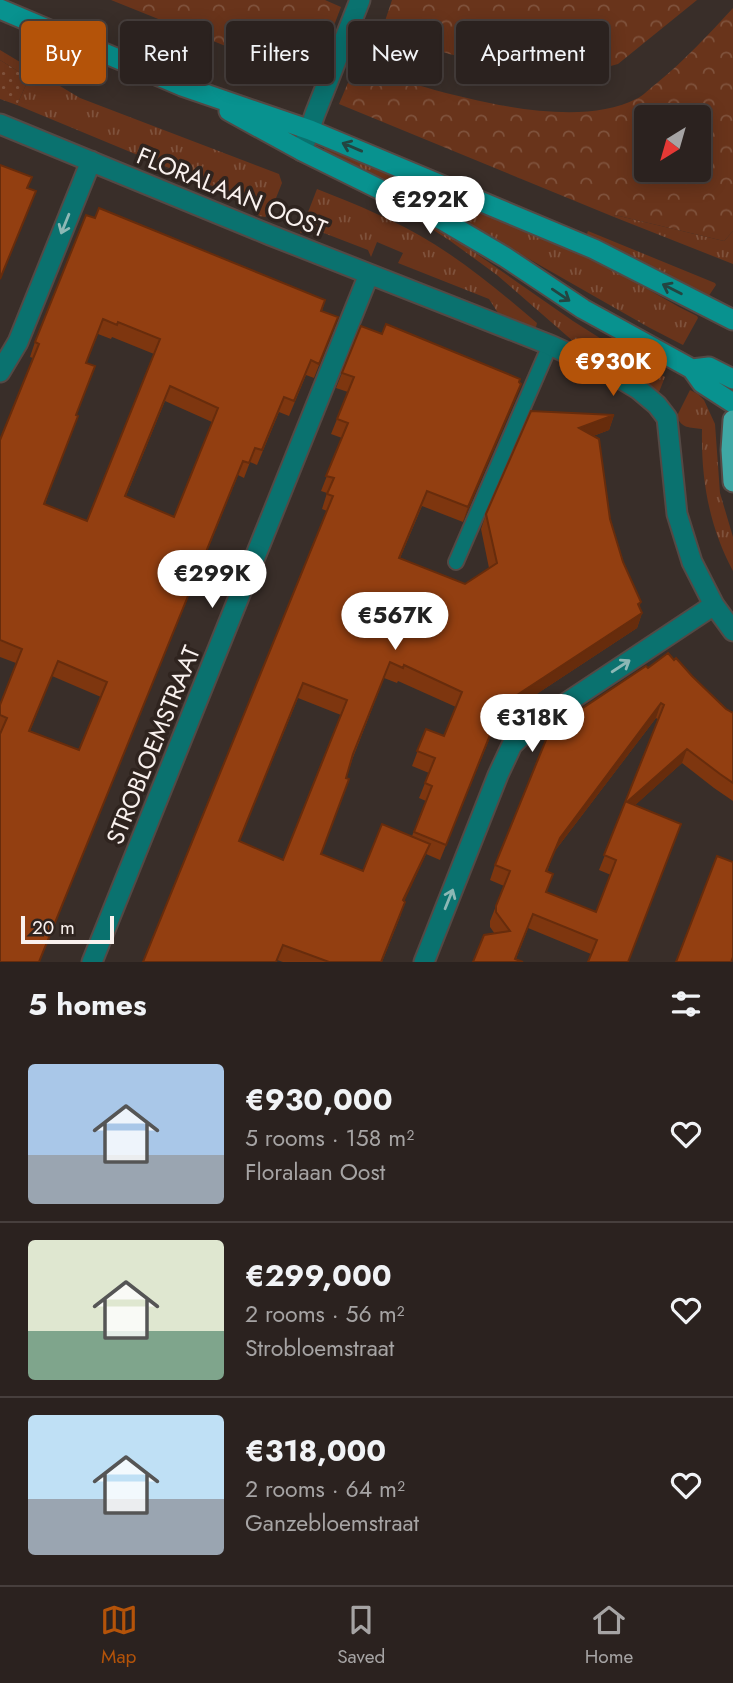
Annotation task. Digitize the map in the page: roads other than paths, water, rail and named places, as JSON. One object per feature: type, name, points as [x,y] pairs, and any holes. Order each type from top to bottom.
[{"type":"main road","points":[[0,9],[182,86],[310,130],[594,249],[733,320]]},
{"type":"main road","points":[[182,86],[302,151],[444,221],[505,257],[583,309],[692,369],[702,383],[733,403]]},
{"type":"main road","points":[[692,369],[709,367],[733,379]]},
{"type":"main road","points":[[733,419],[733,482]]},
{"type":"street","points":[[302,151],[360,0]]},
{"type":"street","name":"FLORALAAN OOST","points":[[0,124],[550,345],[613,374],[638,389],[657,405],[667,418],[677,514],[692,562],[714,605]]},
{"type":"street","points":[[0,372],[18,342],[90,161]]},
{"type":"street","name":"STROBLOEMSTRAAT","points":[[92,962],[369,274]]},
{"type":"street","points":[[424,962],[512,745],[533,724],[714,605],[733,631]]},
{"type":"lane","points":[[456,562],[550,345]]}]
